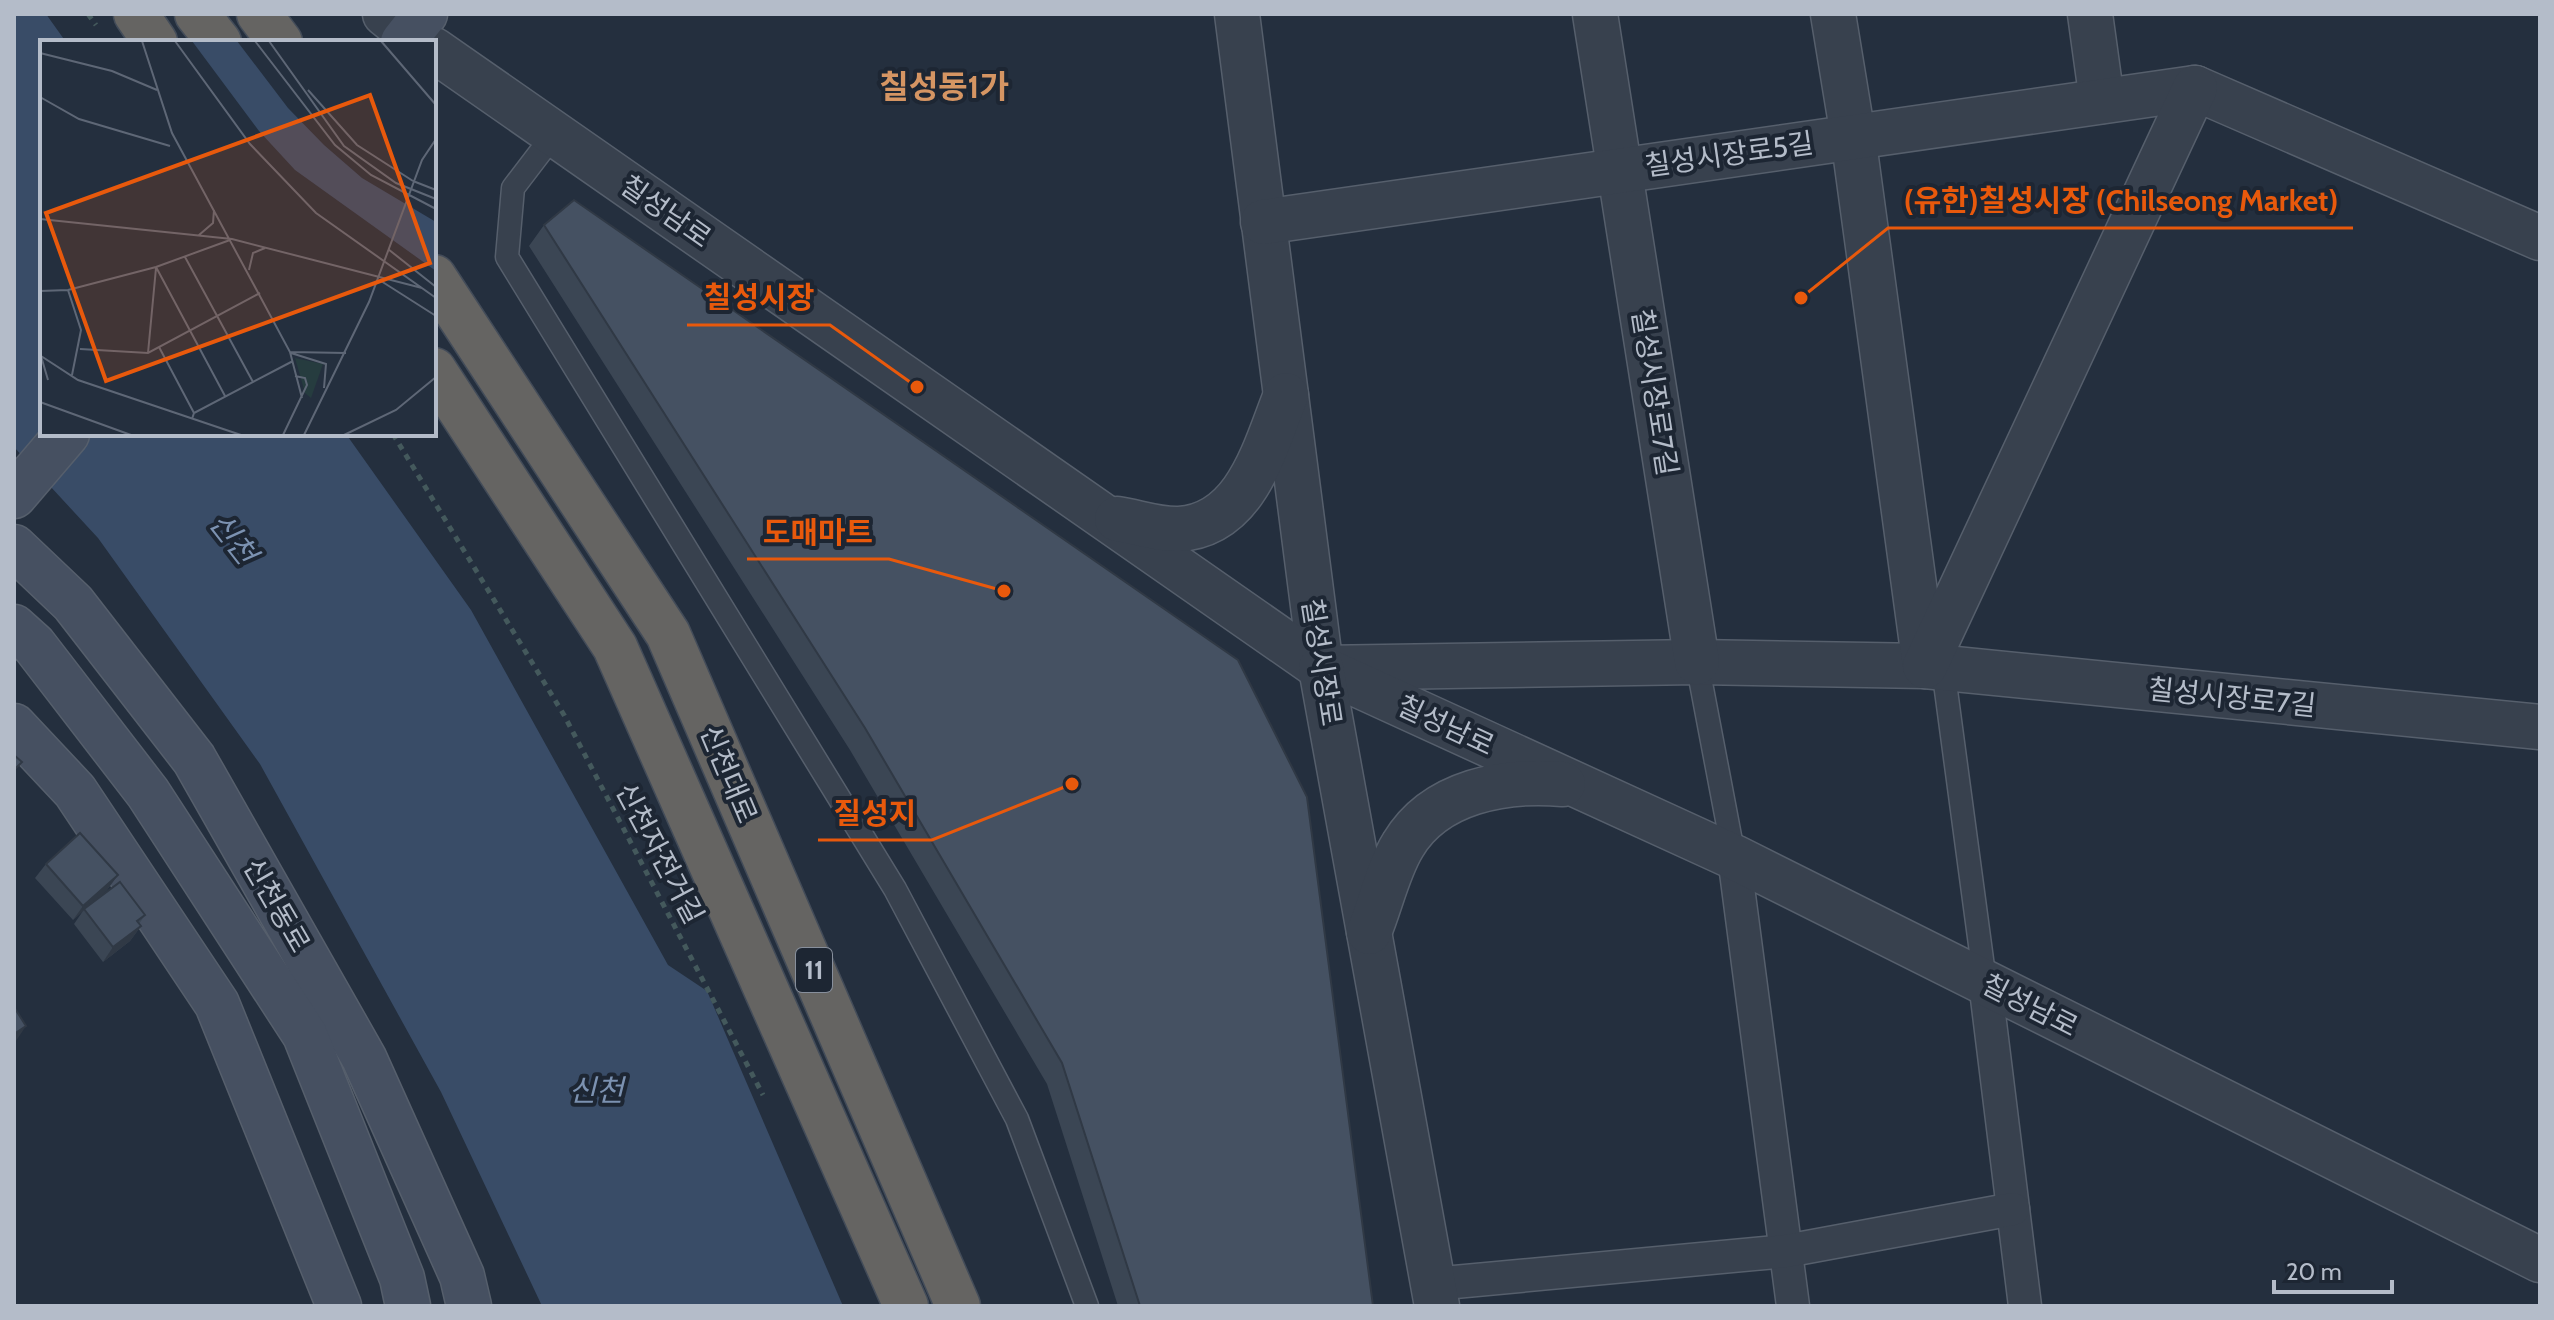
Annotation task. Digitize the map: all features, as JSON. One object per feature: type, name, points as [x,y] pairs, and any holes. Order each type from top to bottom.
[{"type":"highway","points":[[136,14],[154,40]]},
{"type":"highway","points":[[197,14],[217,40]]},
{"type":"highway","points":[[259,14],[278,40]]},
{"type":"highway","name":"신천대로","points":[[436,280],[668,634],[958,1306]]},
{"type":"highway","name":"신천대로","points":[[436,373],[615,647],[906,1306]]},
{"type":"main road","points":[[14,496],[65,436]]},
{"type":"main road","name":"신천동로","points":[[14,547],[73,603],[194,759],[364,1058],[462,1276],[469,1306]]},
{"type":"main road","name":"신천동로","points":[[14,627],[34,645],[148,793],[305,1035],[402,1278],[408,1306]]},
{"type":"main road","points":[[14,726],[75,791],[217,1004],[339,1306]]},
{"type":"street","name":"칠성시장로","points":[[1237,14],[1321,668],[1435,1295]]},
{"type":"street","name":"칠성시장로7길","points":[[1595,14],[1697,662]]},
{"type":"street","points":[[1833,14],[1934,667]]},
{"type":"street","points":[[2090,14],[2102,101]]},
{"type":"street","name":"칠성남로","points":[[436,48],[1321,668],[1734,857],[2540,1260]]},
{"type":"street","name":"칠성시장로5길","points":[[1263,222],[2195,88]]},
{"type":"street","points":[[1934,667],[2053,392],[2195,88],[2540,238]]},
{"type":"street","points":[[1103,516],[1180,529],[1213,521],[1232,507],[1253,478],[1286,395]]},
{"type":"street","name":"칠성시장로7길","points":[[1321,668],[1697,662],[1934,667],[2540,727]]},
{"type":"street","points":[[1369,932],[1402,846],[1417,826],[1439,808],[1474,791],[1507,785],[1538,782],[1578,786]]},
{"type":"street","points":[[1734,857],[1793,1306]]},
{"type":"street","points":[[1985,982],[2025,1306]]},
{"type":"street","points":[[1435,1295],[1786,1251],[2013,1209]]},
{"type":"lane","points":[[555,133],[513,188],[507,257],[895,889],[1017,1119],[1087,1306]]},
{"type":"lane","points":[[1697,662],[1734,857]]},
{"type":"lane","points":[[1934,667],[1985,982]]},
{"type":"path","name":"신천자전거길","points":[[394,436],[564,715],[764,1097]]},
{"type":"water","name":"신천","points":[[14,14],[46,14],[65,40],[40,40],[40,436],[347,436],[471,610],[668,965],[707,991],[843,1306],[542,1306],[441,1092],[260,764],[98,538],[14,447]]},
{"type":"building","points":[[574,200],[1238,660],[1307,797],[1373,1306],[1140,1306],[1062,1063],[865,728],[544,225]]},
{"type":"building","points":[[14,755],[22,762],[14,770]]},
{"type":"building","points":[[80,833],[118,875],[83,906],[46,864]]},
{"type":"building","points":[[120,882],[145,915],[137,921],[141,926],[113,947],[84,909]]},
{"type":"building","points":[[14,1007],[26,1026],[14,1034]]},
{"type":"place","name":"(유한)칠성시장 (Chilseong Market)","points":[[1801,298]]},
{"type":"place","name":"칠성시장","points":[[917,387]]},
{"type":"place","name":"도매마트","points":[[1004,591]]},
{"type":"place","name":"질성지","points":[[1072,784]]},
{"type":"district","name":"칠성동1가","points":[[944,86]]}]
